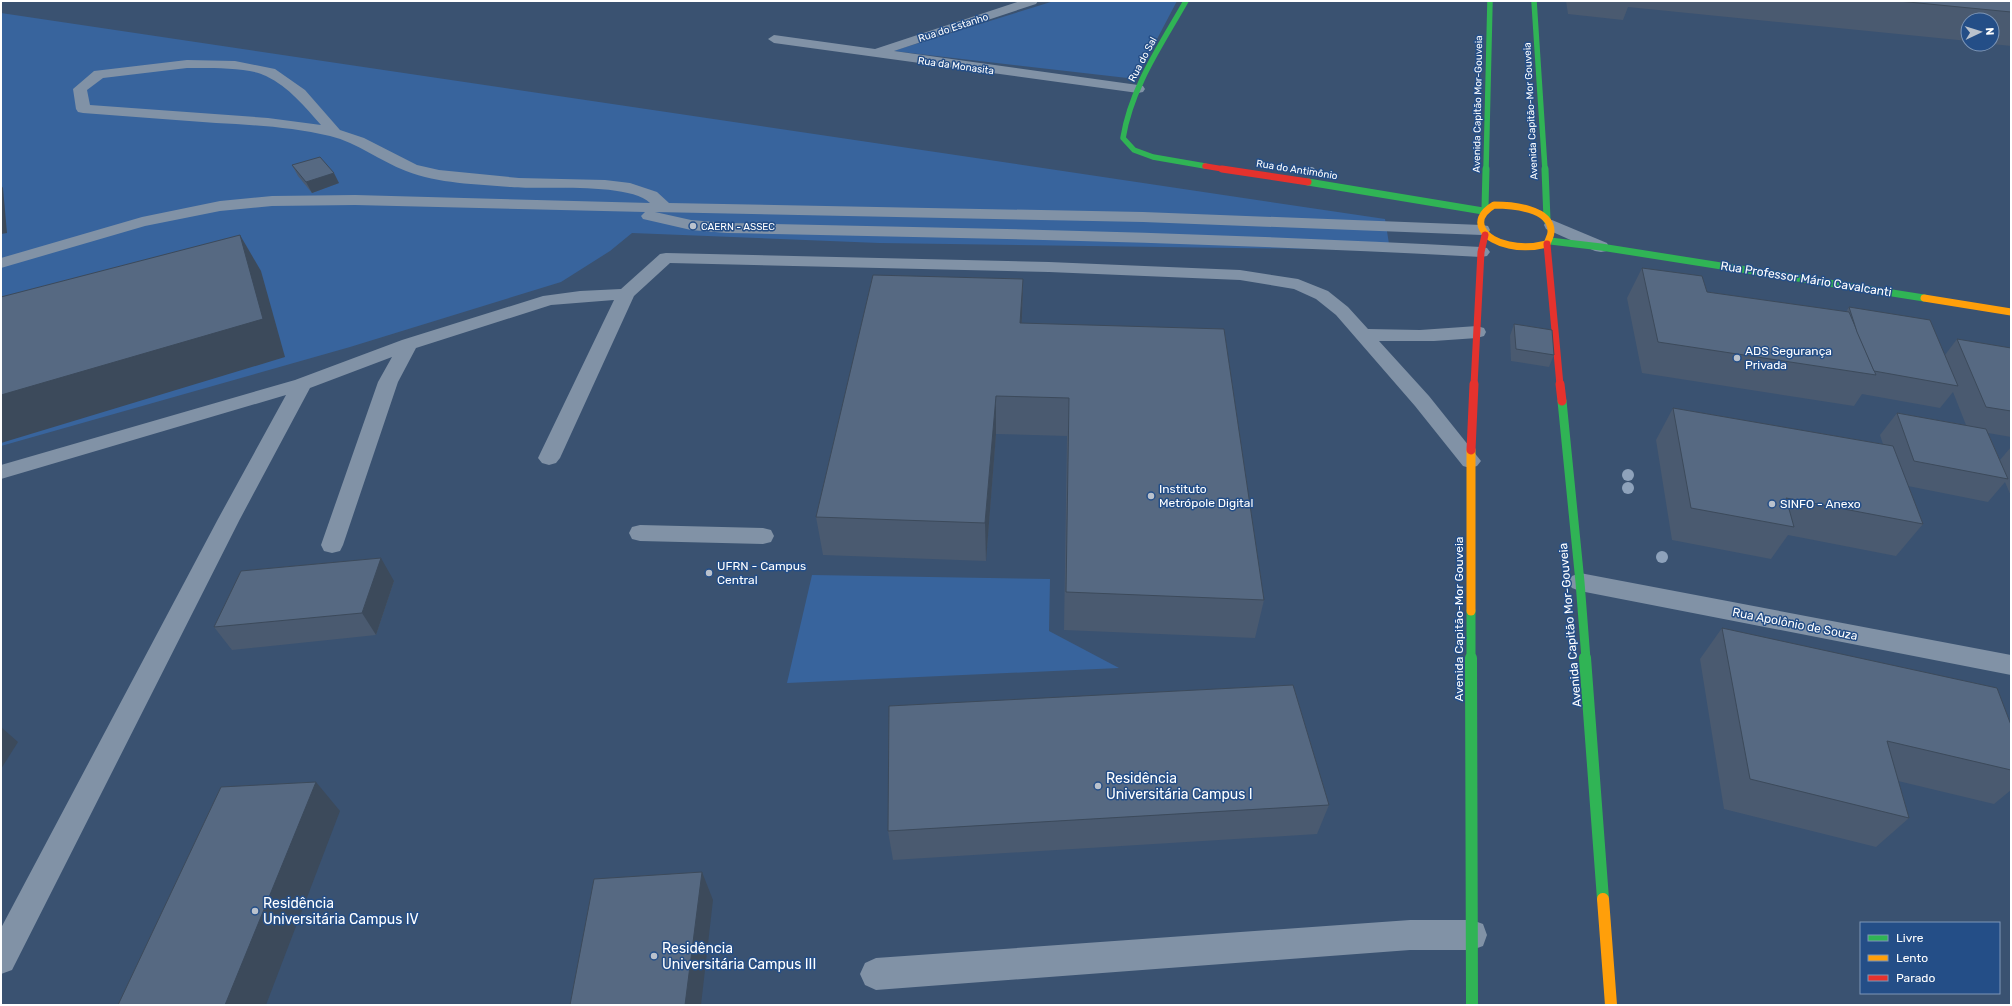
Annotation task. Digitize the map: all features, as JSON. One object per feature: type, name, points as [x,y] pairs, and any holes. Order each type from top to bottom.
[{"type":"main road","name":"Rua do Sal","points":[[1122,129],[1138,89],[1186,1]]},
{"type":"main road","name":"Avenida Capitão Mor-Gouveia","points":[[1484,232],[1479,225],[1479,216],[1484,209],[1490,1]]},
{"type":"main road","name":"Avenida Capitão-Mor Gouveia","points":[[1534,1],[1549,232]]},
{"type":"main road","name":"Rua do Antimônio","points":[[1122,129],[1123,138],[1128,145],[1138,152],[1153,157],[1484,209],[1494,205],[1517,206],[1532,210],[1549,232]]},
{"type":"main road","name":"Avenida Capitão-Mor Gouveia","points":[[1472,1005],[1470,461],[1480,252],[1484,232]]},
{"type":"main road","points":[[1484,232],[1505,244],[1521,247],[1549,232]]},
{"type":"main road","name":"Avenida Capitão Mor-Gouveia","points":[[1549,232],[1580,582],[1612,1005]]},
{"type":"main road","name":"Rua Professor Mário Cavalcanti","points":[[1601,247],[2011,312]]},
{"type":"street","name":"Rua do Estanho","points":[[874,54],[1032,1]]},
{"type":"street","name":"Rua da Monasita","points":[[774,39],[874,54],[1138,89]]},
{"type":"street","points":[[335,133],[300,93],[270,72],[235,65],[187,64],[99,74],[80,89],[83,109],[268,122],[335,133],[359,141],[412,168],[438,175],[519,183],[605,185],[630,188],[651,195],[660,212],[691,225],[727,228],[1007,234],[1352,245],[1480,252]]},
{"type":"street","points":[[1,263],[142,222],[206,209],[272,201],[356,200],[607,207],[660,212],[1143,217],[1484,232]]},
{"type":"street","name":"Rua Professor Mário Cavalcanti","points":[[1549,232],[1601,247]]},
{"type":"street","points":[[549,458],[626,294],[666,258],[1049,267],[1240,275],[1298,284],[1313,290],[1342,311],[1422,401],[1470,461]]},
{"type":"street","points":[[1,472],[302,384],[408,344],[549,300],[580,296],[626,294]]},
{"type":"street","points":[[1363,334],[1405,338],[1476,332]]},
{"type":"street","points":[[332,545],[388,382],[408,344]]},
{"type":"street","points":[[1,959],[226,526],[302,384]]},
{"type":"street","points":[[640,533],[763,536]]},
{"type":"street","name":"Rua Apolônio de Souza","points":[[1580,582],[2011,665]]},
{"type":"street","points":[[876,974],[1410,936],[1472,935]]},
{"type":"shaded area","points":[[1054,1],[1177,1],[1136,79],[893,51]]},
{"type":"shaded area","name":"CAERN - ASSEC","points":[[1,13],[1385,219],[1390,250],[879,243],[632,233],[610,251],[561,282],[350,347],[1,446]]},
{"type":"shaded area","points":[[812,575],[1050,579],[1049,631],[1119,668],[787,683]]},
{"type":"building","points":[[1898,1],[2011,1],[2011,12]]},
{"type":"building","points":[[320,157],[334,173],[306,182],[292,165]]},
{"type":"building","points":[[240,235],[263,319],[1,395],[1,297]]},
{"type":"building","points":[[1642,268],[1702,276],[1707,292],[1849,312],[1876,375],[1658,342]]},
{"type":"building","name":"Instituto Metrópole Digital","points":[[873,275],[1023,279],[1020,323],[1224,329],[1264,600],[1066,592],[1069,398],[996,396],[985,523],[816,517]]},
{"type":"building","points":[[1849,307],[1930,320],[1958,386],[1874,371],[1857,332]]},
{"type":"building","points":[[1514,324],[1552,330],[1554,355],[1516,349]]},
{"type":"building","points":[[1957,339],[2011,348],[2011,411],[1986,407]]},
{"type":"building","points":[[1673,408],[1893,446],[1923,524],[1786,498],[1794,527],[1691,508]]},
{"type":"building","points":[[1897,413],[1986,429],[2008,479],[1914,461]]},
{"type":"building","points":[[381,558],[362,613],[214,627],[241,571]]},
{"type":"building","points":[[1722,628],[1997,688],[2011,725],[2011,770],[1887,741],[1909,818],[1750,779]]},
{"type":"building","name":"Residência Universitária Campus I","points":[[1293,685],[1329,805],[888,831],[889,706]]},
{"type":"building","points":[[316,782],[225,1005],[118,1005],[221,787]]},
{"type":"building","name":"Residência Universitária Campus III","points":[[702,872],[685,1005],[570,1005],[594,879]]},
{"type":"traffic: fast","points":[[1186,1],[1158,49],[1139,87],[1131,105],[1123,138],[1134,150],[1153,157],[1205,166]]},
{"type":"traffic: fast","points":[[1485,208],[1490,1]]},
{"type":"traffic: fast","points":[[1534,1],[1542,109],[1547,220]]},
{"type":"traffic: fast","points":[[1308,182],[1483,211]]},
{"type":"traffic: fast","points":[[1550,241],[1601,247],[1924,298]]},
{"type":"traffic: fast","points":[[1562,401],[1580,582],[1603,899]]},
{"type":"traffic: fast","points":[[1471,611],[1472,1005]]},
{"type":"traffic: slow","points":[[1494,205],[1525,208],[1545,217],[1550,224],[1551,233],[1547,244],[1517,247],[1507,245],[1492,238],[1481,228],[1480,222],[1481,216],[1485,210],[1494,205]]},
{"type":"traffic: slow","points":[[1924,298],[2011,312]]},
{"type":"traffic: slow","points":[[1471,450],[1471,611]]},
{"type":"traffic: slow","points":[[1603,899],[1611,1005]]},
{"type":"traffic: jam","points":[[1205,166],[1308,182]]},
{"type":"traffic: jam","points":[[1471,450],[1481,252],[1485,235]]},
{"type":"traffic: jam","points":[[1547,244],[1562,401]]},
{"type":"place","name":"CAERN - ASSEC","points":[[693,226]]},
{"type":"place","name":"ADS Segurança Privada","points":[[1737,358]]},
{"type":"place","name":"Instituto Metrópole Digital","points":[[1151,496]]},
{"type":"place","name":"SINFO - Anexo","points":[[1772,504]]},
{"type":"place","name":"UFRN - Campus Central","points":[[709,573]]},
{"type":"place","name":"Residência Universitária Campus I","points":[[1098,786]]},
{"type":"place","name":"Residência Universitária Campus IV","points":[[255,911]]},
{"type":"place","name":"Residência Universitária Campus III","points":[[654,956]]}]
